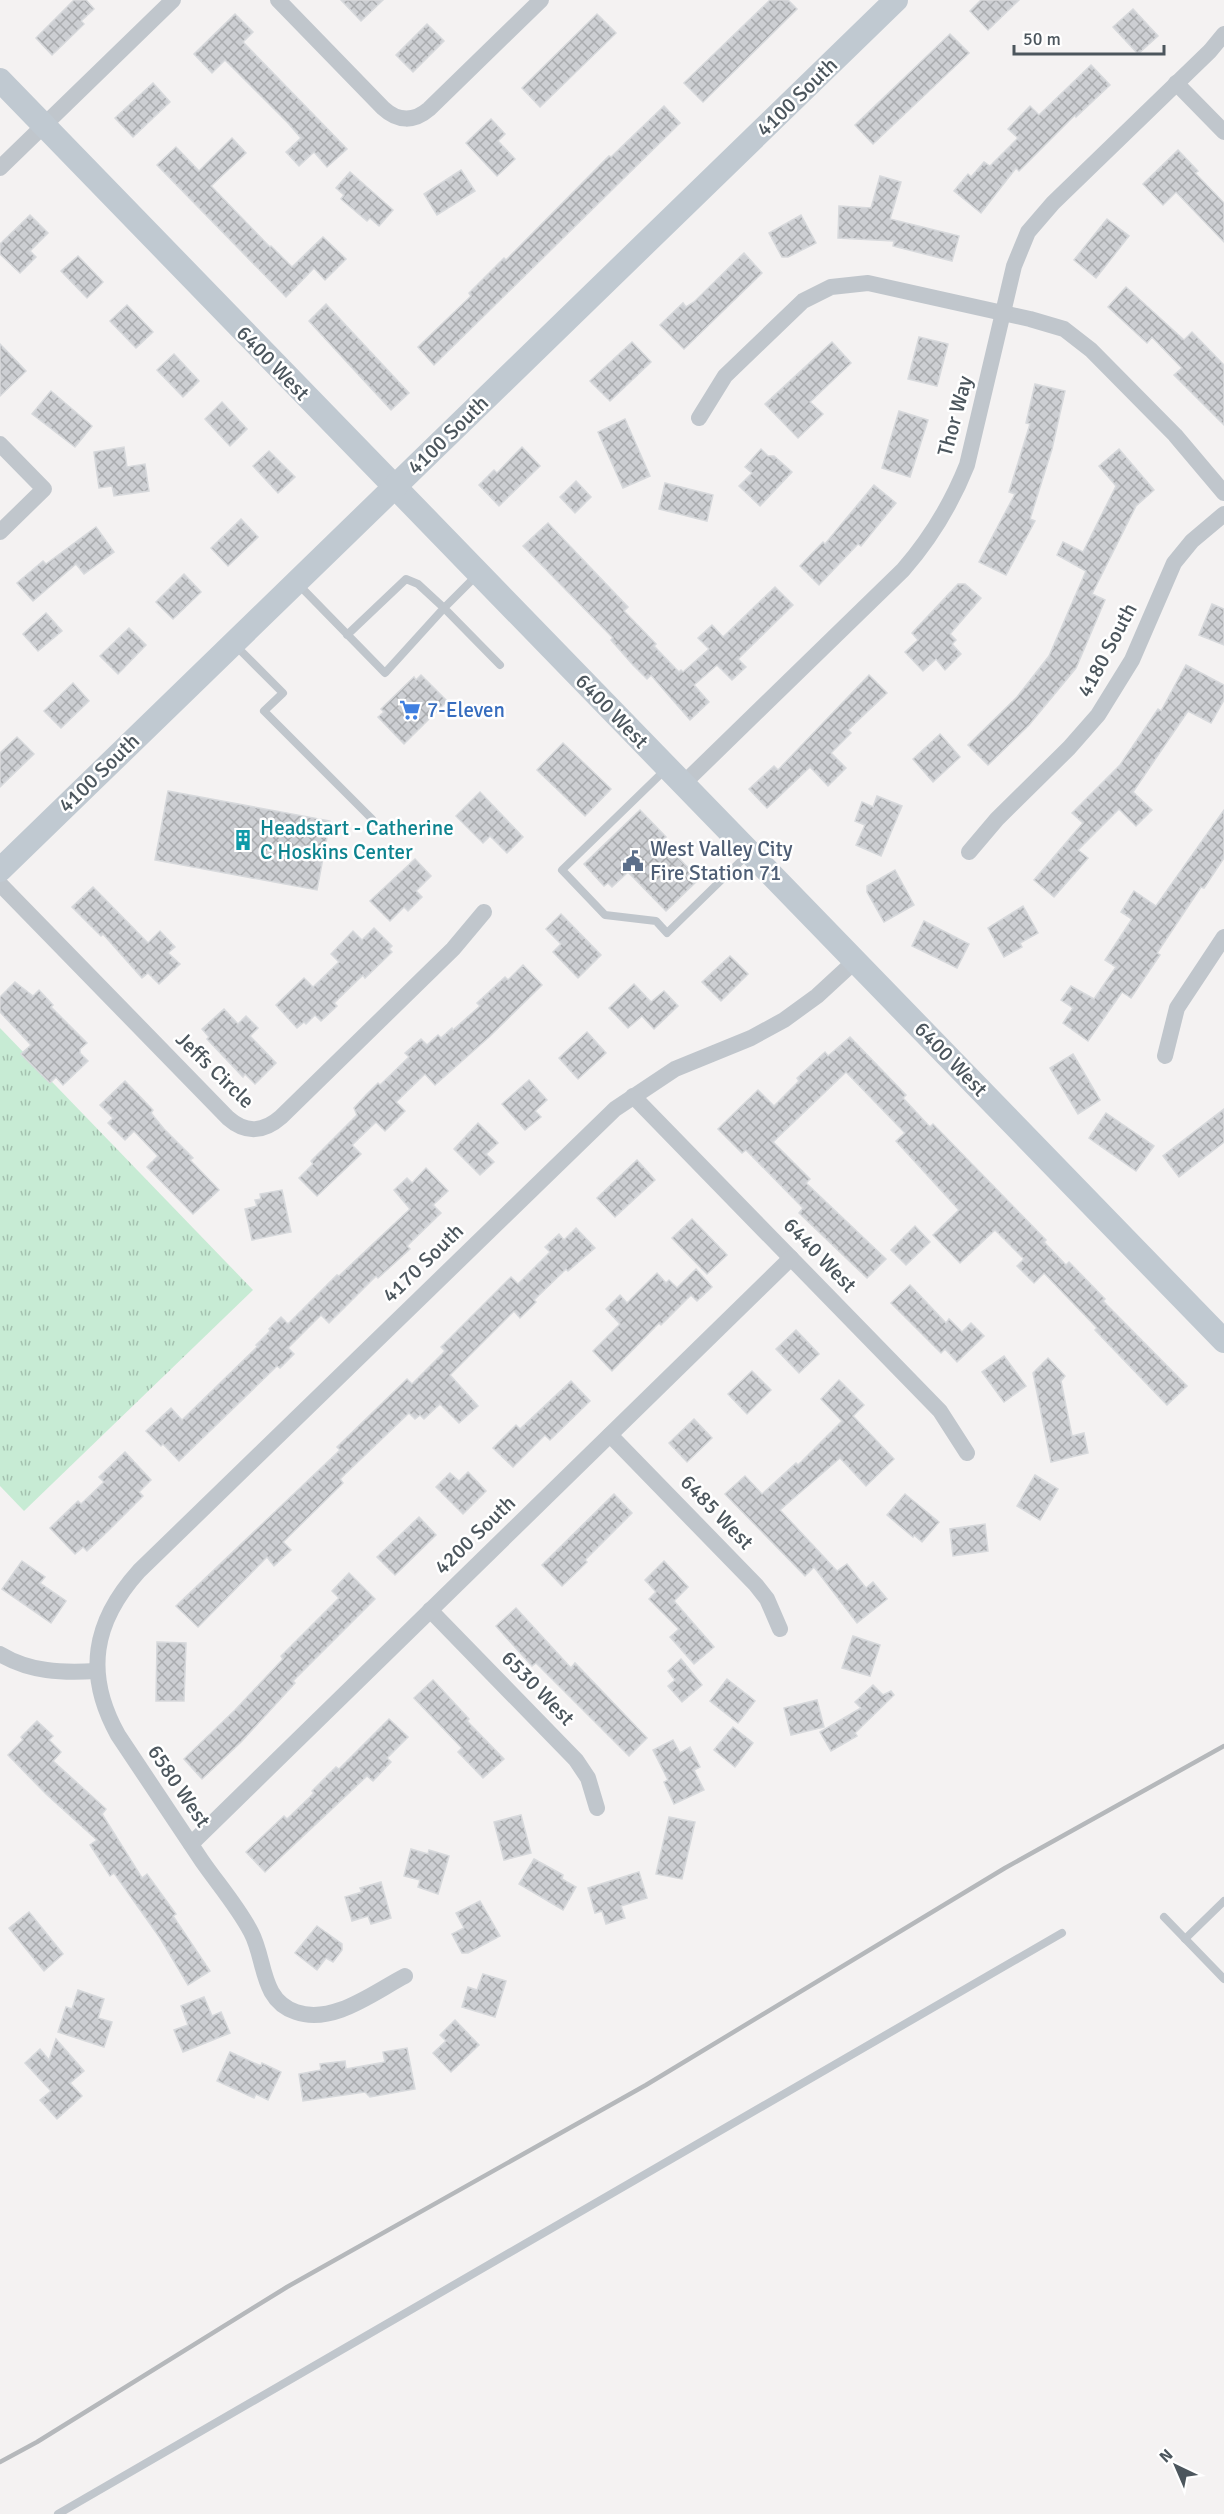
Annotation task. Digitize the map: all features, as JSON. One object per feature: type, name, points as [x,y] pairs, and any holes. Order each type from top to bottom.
[{"type":"street","points":[[0,168],[173,0]]},
{"type":"street","points":[[278,0],[383,108],[393,116],[406,120],[418,117],[429,109],[541,0]]},
{"type":"street","name":"4100 South","points":[[0,870],[896,0]]},
{"type":"street","name":"Thor Way","points":[[675,776],[903,570],[932,535],[957,490],[967,465],[1020,248],[1039,218],[1224,34]]},
{"type":"street","name":"6400 West","points":[[0,81],[1224,1341]]},
{"type":"street","points":[[1176,83],[1224,132]]},
{"type":"street","points":[[699,418],[725,376],[803,301],[831,286],[868,283],[1052,325],[1075,337],[1175,435],[1224,493]]},
{"type":"street","points":[[0,444],[44,489],[0,532]]},
{"type":"street","name":"4180 South","points":[[969,852],[997,819],[1069,748],[1098,715],[1132,660],[1174,563],[1192,541],[1224,514]]},
{"type":"street","name":"Jeffs Circle","points":[[0,884],[228,1118],[238,1126],[251,1130],[267,1127],[281,1117],[453,949],[484,912]]},
{"type":"street","points":[[1165,1056],[1177,1008],[1224,937]]},
{"type":"street","name":"4170 South","points":[[96,1671],[98,1649],[109,1613],[117,1598],[139,1571],[600,1122],[633,1096],[675,1069],[751,1038],[784,1020],[817,996],[855,961]]},
{"type":"street","name":"6440 West","points":[[633,1096],[940,1411],[967,1453]]},
{"type":"street","name":"4200 South","points":[[191,1844],[791,1258]]},
{"type":"street","name":"6485 West","points":[[610,1435],[762,1591],[780,1629]]},
{"type":"street","name":"6530 West","points":[[430,1610],[580,1765],[588,1778],[597,1808]]},
{"type":"street","points":[[0,1654],[20,1664],[35,1668],[70,1672],[96,1671]]},
{"type":"street","name":"6580 West","points":[[96,1671],[99,1693],[110,1721],[252,1933],[269,1988],[283,2007],[304,2015],[327,2014],[343,2009],[405,1976]]},
{"type":"lane","points":[[296,583],[385,673],[479,573]]},
{"type":"lane","points":[[347,635],[406,579],[418,584],[500,665]]},
{"type":"lane","points":[[233,643],[283,693],[264,711],[372,819]]},
{"type":"lane","points":[[675,776],[562,870],[605,915],[656,921],[667,933],[750,852]]},
{"type":"lane","points":[[1185,1939],[1224,1901]]},
{"type":"lane","points":[[1164,1917],[1224,1979]]},
{"type":"lane","points":[[58,2514],[1062,1933]]},
{"type":"green space","points":[[0,1028],[253,1290],[24,1511],[0,1486]]},
{"type":"building","points":[[74,0],[86,0],[94,9],[81,21],[84,24],[52,55],[36,38]]},
{"type":"building","points":[[341,0],[383,0],[361,21]]},
{"type":"building","points":[[770,0],[788,0],[797,9],[703,102],[684,83]]},
{"type":"building","points":[[981,0],[1019,0],[988,30],[970,11]]},
{"type":"building","points":[[1133,9],[1158,36],[1138,54],[1113,27]]},
{"type":"building","points":[[235,14],[253,32],[243,42],[347,149],[327,167],[314,152],[299,166],[286,152],[301,138],[288,123],[225,60],[212,73],[194,54]]},
{"type":"building","points":[[597,14],[616,33],[540,107],[522,88]]},
{"type":"building","points":[[427,24],[444,41],[413,72],[396,55]]},
{"type":"building","points":[[950,34],[969,53],[873,144],[855,125]]},
{"type":"building","points":[[1091,65],[1110,85],[1076,117],[1075,115],[1019,171],[1016,168],[981,213],[954,191],[968,174],[971,177],[984,162],[990,166],[1018,138],[1008,129],[1030,106],[1039,115]]},
{"type":"building","points":[[153,83],[170,102],[133,137],[115,118]]},
{"type":"building","points":[[664,106],[680,123],[434,365],[418,347],[471,296],[469,293],[504,258],[506,260],[609,156],[611,157]]},
{"type":"building","points":[[491,119],[505,134],[498,141],[515,159],[497,176],[466,143]]},
{"type":"building","points":[[232,138],[246,153],[211,186],[292,267],[323,237],[346,259],[325,280],[314,268],[286,297],[157,165],[176,147],[199,171]]},
{"type":"building","points":[[1178,150],[1198,171],[1195,173],[1224,203],[1224,242],[1176,192],[1163,205],[1143,184]]},
{"type":"building","points":[[461,170],[475,191],[437,215],[424,194]]},
{"type":"building","points":[[350,172],[393,210],[379,226],[370,218],[367,221],[341,199],[344,195],[336,188]]},
{"type":"building","points":[[880,176],[901,182],[890,219],[959,236],[952,261],[893,246],[894,241],[838,238],[839,206],[871,208]]},
{"type":"building","points":[[30,215],[48,233],[30,251],[36,257],[20,273],[0,254],[0,244]]},
{"type":"building","points":[[801,215],[816,243],[788,257],[782,257],[769,233]]},
{"type":"building","points":[[1107,219],[1129,236],[1096,278],[1074,260]]},
{"type":"building","points":[[744,253],[762,273],[684,349],[660,325],[683,303],[686,307],[694,302]]},
{"type":"building","points":[[78,256],[103,282],[87,298],[61,271]]},
{"type":"building","points":[[1126,287],[1184,340],[1192,332],[1224,365],[1224,425],[1174,375],[1182,368],[1152,337],[1147,343],[1108,307]]},
{"type":"building","points":[[326,304],[409,393],[391,410],[309,321]]},
{"type":"building","points":[[127,305],[153,332],[136,348],[110,321]]},
{"type":"building","points":[[919,337],[948,344],[937,386],[908,379]]},
{"type":"building","points":[[632,342],[651,362],[610,401],[590,381]]},
{"type":"building","points":[[832,342],[851,363],[810,402],[823,414],[798,438],[765,404]]},
{"type":"building","points":[[0,344],[26,371],[0,396]]},
{"type":"building","points":[[174,354],[199,381],[183,397],[157,370]]},
{"type":"building","points":[[1035,384],[1065,391],[1052,449],[1030,519],[1035,521],[1006,575],[979,562],[1015,494],[1009,492],[1030,424],[1026,423]]},
{"type":"building","points":[[51,391],[92,426],[75,447],[32,414]]},
{"type":"building","points":[[222,402],[247,429],[230,446],[205,419]]},
{"type":"building","points":[[899,411],[928,420],[910,477],[882,468]]},
{"type":"building","points":[[625,419],[650,476],[623,488],[598,432]]},
{"type":"building","points":[[124,447],[127,467],[145,464],[149,491],[114,496],[112,486],[99,488],[94,452]]},
{"type":"building","points":[[522,447],[540,466],[499,506],[479,485],[494,470],[497,473]]},
{"type":"building","points":[[761,449],[768,456],[774,456],[792,472],[760,506],[739,486],[752,473],[745,467]]},
{"type":"building","points":[[1119,449],[1154,490],[1136,506],[1092,594],[1105,600],[1076,668],[1029,725],[988,765],[968,745],[1017,697],[1049,656],[1086,571],[1057,555],[1063,542],[1083,552],[1116,486],[1099,466]]},
{"type":"building","points":[[269,451],[295,477],[278,493],[253,466]]},
{"type":"building","points":[[576,481],[591,497],[575,513],[560,497]]},
{"type":"building","points":[[665,483],[713,495],[707,521],[659,509]]},
{"type":"building","points":[[874,485],[896,503],[861,546],[858,544],[819,585],[800,566],[823,542],[825,544]]},
{"type":"building","points":[[241,519],[258,537],[228,566],[211,548]]},
{"type":"building","points":[[548,523],[628,607],[624,611],[679,672],[681,670],[683,672],[709,649],[698,638],[712,625],[723,637],[775,587],[793,605],[738,659],[746,667],[732,680],[717,665],[694,685],[709,702],[690,720],[651,675],[647,679],[633,665],[611,640],[613,638],[523,546]]},
{"type":"building","points":[[96,527],[114,552],[84,574],[76,564],[33,601],[17,583],[43,561],[46,564]]},
{"type":"building","points":[[184,574],[201,592],[173,619],[156,602]]},
{"type":"building","points":[[958,584],[965,584],[981,598],[950,634],[956,640],[952,644],[961,654],[945,670],[936,659],[923,671],[905,652],[918,640],[912,633]]},
{"type":"building","points":[[1212,604],[1224,609],[1224,645],[1199,635]]},
{"type":"building","points":[[46,613],[62,631],[38,651],[23,634]]},
{"type":"building","points":[[129,628],[146,645],[118,674],[100,656]]},
{"type":"building","points":[[1186,665],[1224,685],[1224,700],[1211,723],[1188,711],[1133,792],[1152,810],[1136,826],[1119,809],[1078,850],[1088,858],[1054,897],[1034,880],[1083,823],[1072,813],[1120,765],[1158,709],[1161,711]]},
{"type":"building","name":"7-Eleven","points":[[421,675],[447,701],[404,744],[378,717],[384,712],[381,709],[414,677],[416,680]]},
{"type":"building","points":[[869,675],[887,693],[848,730],[851,733],[831,753],[846,768],[828,786],[810,767],[767,808],[749,789],[774,766],[778,770]]},
{"type":"building","points":[[73,683],[89,701],[61,728],[44,711]]},
{"type":"building","points":[[940,734],[960,757],[933,782],[913,759]]},
{"type":"building","points":[[17,737],[34,754],[0,787],[0,753]]},
{"type":"building","points":[[563,743],[611,789],[585,816],[537,770]]},
{"type":"building","name":"Headstart - Catherine C Hoskins Center","points":[[168,791],[330,821],[317,890],[155,860]]},
{"type":"building","points":[[480,792],[523,837],[507,853],[490,836],[483,843],[456,816]]},
{"type":"building","points":[[877,796],[902,806],[881,856],[856,845],[865,825],[855,821],[862,802],[873,807]]},
{"type":"building","name":"West Valley City Fire Station 71","points":[[640,810],[666,837],[662,841],[699,879],[666,911],[628,872],[612,887],[608,883],[604,886],[584,864]]},
{"type":"building","points":[[1224,810],[1224,858],[1204,888],[1201,887],[1157,953],[1160,955],[1131,998],[1122,992],[1088,1041],[1063,1023],[1073,1008],[1061,1000],[1071,986],[1094,999],[1116,967],[1105,960],[1132,919],[1121,912],[1134,891],[1156,906]]},
{"type":"building","points":[[415,859],[431,876],[416,891],[422,897],[408,911],[404,907],[390,921],[370,901]]},
{"type":"building","points":[[895,870],[914,905],[884,922],[867,892],[867,886]]},
{"type":"building","points":[[93,887],[148,943],[160,931],[175,947],[168,953],[180,964],[159,984],[148,973],[142,978],[103,934],[101,936],[72,907]]},
{"type":"building","points":[[1023,906],[1038,933],[1020,943],[1022,947],[1004,957],[988,928]]},
{"type":"building","points":[[561,914],[601,955],[578,978],[553,952],[561,944],[546,929]]},
{"type":"building","points":[[924,921],[969,944],[957,968],[912,946]]},
{"type":"building","points":[[374,928],[392,946],[389,949],[392,952],[365,978],[363,975],[334,1003],[337,1006],[321,1021],[315,1015],[306,1024],[304,1022],[297,1028],[276,1005],[304,978],[313,987],[339,962],[331,954],[353,931],[362,940]]},
{"type":"building","points":[[730,956],[748,974],[721,1001],[702,982]]},
{"type":"building","points":[[523,965],[542,985],[489,1037],[435,1085],[425,1074],[396,1102],[405,1111],[385,1131],[376,1122],[352,1145],[361,1154],[317,1196],[299,1178],[313,1164],[311,1161],[357,1115],[354,1108],[378,1083],[380,1085],[409,1057],[405,1053],[421,1039],[427,1045],[438,1035],[441,1038],[452,1028],[453,1030],[480,1006],[477,1003],[505,977],[508,980]]},
{"type":"building","points":[[15,982],[33,996],[39,990],[53,1005],[51,1007],[87,1043],[80,1049],[80,1053],[88,1061],[63,1085],[56,1077],[50,1083],[21,1054],[31,1045],[0,1012],[0,997]]},
{"type":"building","points":[[634,984],[651,1002],[664,991],[678,1006],[654,1029],[642,1016],[628,1028],[609,1008]]},
{"type":"building","points":[[224,1009],[238,1024],[246,1016],[258,1028],[250,1036],[276,1063],[255,1084],[245,1074],[243,1077],[207,1039],[209,1037],[202,1029]]},
{"type":"building","points":[[587,1032],[606,1053],[578,1079],[559,1058]]},
{"type":"building","points":[[850,1037],[906,1095],[903,1098],[930,1127],[933,1124],[1046,1240],[1044,1242],[1066,1265],[1069,1262],[1105,1299],[1103,1301],[1187,1386],[1167,1405],[1044,1273],[1034,1283],[1017,1266],[1024,1259],[995,1230],[960,1263],[933,1235],[959,1210],[896,1141],[905,1133],[846,1072],[773,1142],[810,1179],[806,1183],[886,1259],[867,1278],[799,1213],[803,1208],[746,1150],[742,1153],[718,1129],[758,1090],[774,1106],[799,1081],[797,1078],[825,1052],[828,1056]]},
{"type":"building","points":[[1073,1054],[1100,1100],[1078,1114],[1050,1068]]},
{"type":"building","points":[[529,1080],[547,1100],[535,1111],[541,1117],[525,1130],[502,1104]]},
{"type":"building","points":[[125,1081],[153,1110],[151,1113],[164,1129],[193,1158],[190,1160],[219,1190],[193,1214],[147,1167],[158,1156],[134,1131],[125,1140],[108,1123],[113,1118],[100,1105]]},
{"type":"building","points":[[1224,1109],[1224,1142],[1179,1177],[1163,1156]]},
{"type":"building","points":[[1106,1113],[1154,1146],[1136,1171],[1089,1138]]},
{"type":"building","points":[[478,1123],[498,1143],[486,1154],[494,1162],[480,1175],[454,1149]]},
{"type":"building","points":[[637,1160],[655,1180],[615,1217],[597,1198]]},
{"type":"building","points":[[426,1168],[448,1191],[433,1205],[441,1213],[407,1246],[410,1249],[378,1278],[376,1276],[329,1323],[321,1315],[288,1348],[294,1354],[280,1368],[277,1366],[179,1461],[163,1444],[161,1446],[146,1431],[171,1408],[182,1420],[258,1346],[256,1345],[281,1317],[288,1324],[337,1275],[339,1276],[410,1209],[394,1190],[407,1178],[412,1183]]},
{"type":"building","points":[[282,1190],[291,1232],[252,1240],[245,1209],[257,1206],[255,1200],[261,1199],[260,1194]]},
{"type":"building","points":[[692,1219],[727,1255],[707,1274],[672,1238]]},
{"type":"building","points":[[915,1226],[930,1242],[906,1265],[891,1250]]},
{"type":"building","points":[[576,1228],[595,1248],[568,1271],[566,1269],[534,1300],[536,1302],[520,1318],[514,1311],[450,1375],[478,1406],[459,1423],[440,1404],[424,1419],[420,1415],[415,1419],[409,1413],[340,1479],[343,1483],[283,1542],[291,1550],[274,1566],[267,1557],[198,1627],[176,1606],[340,1450],[337,1447],[407,1379],[412,1384],[445,1351],[441,1347],[511,1277],[518,1284],[550,1252],[545,1247],[559,1234],[564,1240]]},
{"type":"building","points":[[696,1269],[712,1287],[697,1301],[691,1295],[661,1325],[659,1323],[612,1371],[593,1351],[620,1324],[606,1309],[620,1295],[627,1303],[657,1273],[666,1283],[669,1280],[677,1288]]},
{"type":"building","points":[[910,1285],[946,1323],[949,1319],[962,1332],[971,1323],[984,1336],[957,1362],[945,1349],[941,1353],[891,1303]]},
{"type":"building","points":[[796,1330],[819,1354],[799,1373],[776,1349]]},
{"type":"building","points":[[1004,1356],[1026,1386],[1004,1402],[982,1372]]},
{"type":"building","points":[[1048,1358],[1065,1376],[1061,1381],[1072,1436],[1084,1433],[1088,1453],[1051,1462],[1033,1373]]},
{"type":"building","points":[[752,1371],[771,1390],[747,1414],[728,1394]]},
{"type":"building","points":[[839,1380],[864,1405],[853,1416],[894,1459],[866,1486],[840,1458],[780,1510],[837,1571],[847,1564],[866,1588],[873,1582],[887,1599],[857,1623],[814,1567],[805,1576],[725,1494],[745,1476],[762,1494],[796,1463],[798,1465],[842,1421],[821,1399]]},
{"type":"building","points":[[571,1381],[590,1401],[550,1440],[545,1435],[513,1467],[493,1448],[516,1425],[520,1429]]},
{"type":"building","points":[[694,1419],[712,1438],[687,1462],[669,1443]]},
{"type":"building","points":[[125,1452],[151,1480],[139,1492],[143,1496],[108,1531],[87,1551],[83,1547],[75,1554],[50,1528],[78,1501],[81,1504],[104,1482],[99,1477]]},
{"type":"building","points":[[468,1472],[486,1491],[463,1514],[436,1487],[450,1473],[459,1481]]},
{"type":"building","points":[[1035,1475],[1058,1489],[1040,1520],[1017,1506]]},
{"type":"building","points":[[614,1494],[632,1513],[562,1586],[542,1565]]},
{"type":"building","points":[[905,1494],[939,1522],[922,1542],[887,1515]]},
{"type":"building","points":[[419,1517],[436,1535],[395,1575],[377,1557]]},
{"type":"building","points":[[985,1524],[988,1551],[953,1556],[950,1529]]},
{"type":"building","points":[[22,1561],[45,1577],[40,1583],[66,1601],[51,1623],[2,1589]]},
{"type":"building","points":[[664,1561],[688,1587],[674,1601],[714,1647],[694,1664],[670,1637],[679,1629],[649,1599],[656,1592],[645,1580]]},
{"type":"building","points":[[349,1573],[375,1599],[293,1681],[295,1683],[241,1742],[202,1779],[184,1759],[235,1710],[283,1659],[281,1656],[339,1598],[332,1591]]},
{"type":"building","points":[[516,1608],[571,1668],[575,1663],[647,1738],[629,1756],[536,1663],[532,1666],[496,1626]]},
{"type":"building","points":[[853,1636],[880,1645],[870,1676],[842,1668]]},
{"type":"building","points":[[157,1642],[186,1643],[184,1701],[156,1701]]},
{"type":"building","points":[[681,1659],[702,1685],[682,1702],[668,1686],[675,1680],[668,1671]]},
{"type":"building","points":[[727,1679],[755,1701],[738,1723],[710,1701]]},
{"type":"building","points":[[433,1680],[469,1719],[467,1721],[504,1759],[483,1778],[458,1752],[462,1748],[414,1698]]},
{"type":"building","points":[[873,1685],[883,1695],[891,1691],[894,1695],[855,1733],[857,1736],[831,1751],[820,1732],[861,1708],[855,1702]]},
{"type":"building","points":[[817,1700],[824,1727],[791,1735],[784,1708]]},
{"type":"building","points":[[389,1719],[408,1737],[387,1758],[391,1762],[373,1781],[367,1776],[265,1872],[246,1852],[284,1816],[287,1819],[314,1793],[312,1791],[336,1767],[339,1769]]},
{"type":"building","points":[[37,1721],[53,1736],[49,1740],[61,1752],[53,1761],[106,1809],[102,1814],[142,1878],[147,1874],[176,1914],[173,1916],[210,1971],[188,1985],[160,1938],[114,1873],[110,1876],[90,1845],[97,1840],[46,1794],[8,1755]]},
{"type":"building","points":[[733,1727],[753,1743],[735,1767],[714,1750]]},
{"type":"building","points":[[673,1740],[680,1753],[690,1747],[700,1767],[694,1770],[704,1790],[674,1804],[664,1782],[668,1780],[653,1750]]},
{"type":"building","points":[[521,1815],[531,1853],[504,1860],[494,1822]]},
{"type":"building","points":[[669,1817],[695,1822],[682,1879],[656,1874]]},
{"type":"building","points":[[411,1849],[428,1854],[429,1850],[449,1856],[438,1894],[418,1887],[420,1880],[404,1876]]},
{"type":"building","points":[[534,1859],[563,1875],[562,1879],[576,1887],[563,1910],[519,1884]]},
{"type":"building","points":[[639,1872],[647,1898],[621,1906],[625,1918],[606,1924],[602,1911],[595,1913],[588,1888]]},
{"type":"building","points":[[381,1882],[391,1918],[371,1924],[368,1916],[352,1921],[345,1897],[362,1892],[360,1888]]},
{"type":"building","points":[[480,1901],[500,1936],[468,1953],[462,1953],[452,1934],[464,1928],[456,1913]]},
{"type":"building","points":[[29,1912],[63,1954],[44,1971],[9,1928]]},
{"type":"building","points":[[317,1926],[342,1944],[342,1950],[333,1962],[326,1958],[317,1970],[295,1953]]},
{"type":"building","points":[[483,1974],[506,1981],[495,2017],[462,2007],[468,1987],[477,1990]]},
{"type":"building","points":[[78,1990],[104,1999],[98,2018],[112,2022],[104,2047],[58,2032],[66,2007],[72,2009]]},
{"type":"building","points":[[204,1997],[212,2016],[221,2012],[230,2033],[183,2052],[174,2030],[188,2025],[181,2006]]},
{"type":"building","points":[[455,2020],[479,2045],[451,2072],[433,2053],[446,2041],[440,2035]]},
{"type":"building","points":[[56,2039],[84,2071],[70,2083],[82,2096],[57,2119],[40,2100],[51,2091],[25,2063],[40,2049],[49,2060]]},
{"type":"building","points":[[407,2048],[415,2089],[370,2097],[365,2092],[303,2101],[299,2074],[321,2070],[320,2064],[345,2061],[346,2069],[385,2062],[383,2052]]},
{"type":"building","points":[[230,2052],[281,2072],[268,2100],[256,2094],[254,2098],[217,2081]]},
{"type":"railway","points":[[0,2462],[37,2442],[287,2287],[646,2085],[1005,1868],[1224,1746]]},
{"type":"place","name":"7-Eleven","points":[[410,710]]},
{"type":"place","name":"Headstart - Catherine C Hoskins Center","points":[[243,840]]},
{"type":"place","name":"West Valley City Fire Station 71","points":[[633,861]]}]
